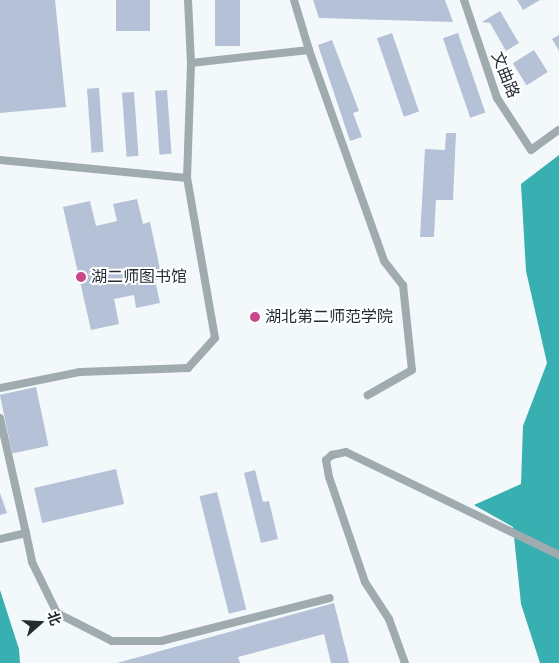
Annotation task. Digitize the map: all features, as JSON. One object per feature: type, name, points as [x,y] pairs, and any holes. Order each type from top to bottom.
[{"type":"street","points":[[0,388],[80,372],[188,368],[215,338],[186,178],[191,63],[188,0]]},
{"type":"street","points":[[294,0],[309,50],[384,260],[404,285],[412,370],[368,395]]},
{"type":"street","name":"文曲路","points":[[464,0],[497,98],[531,150],[559,130]]},
{"type":"street","points":[[191,63],[309,50]]},
{"type":"street","points":[[0,160],[186,178]]},
{"type":"street","points":[[0,418],[32,562],[57,613],[112,641],[161,641],[330,598]]},
{"type":"street","points":[[405,663],[390,619],[365,582],[329,477],[326,460],[332,455],[346,452],[559,555]]},
{"type":"street","points":[[0,539],[26,533]]},
{"type":"water","points":[[559,155],[559,663],[540,663],[521,604],[513,527],[474,505],[521,484],[523,426],[547,363],[526,271],[521,184]]},
{"type":"water","points":[[0,590],[19,649],[20,663],[0,663]]},
{"type":"building","points":[[0,0],[55,0],[66,107],[0,113]]},
{"type":"building","points":[[116,0],[150,0],[150,31],[116,31]]},
{"type":"building","points":[[215,0],[240,0],[240,46],[215,46]]},
{"type":"building","points":[[313,0],[445,0],[453,22],[319,18]]},
{"type":"building","points":[[517,0],[540,0],[523,10]]},
{"type":"building","points":[[500,11],[519,43],[506,51],[490,23],[482,22]]},
{"type":"building","points":[[392,33],[419,111],[404,117],[377,38]]},
{"type":"building","points":[[458,33],[485,112],[470,118],[443,38]]},
{"type":"building","points":[[559,35],[559,51],[552,39]]},
{"type":"building","points":[[332,40],[359,111],[353,113],[362,137],[350,141],[318,45]]},
{"type":"building","points":[[534,50],[548,72],[527,85],[513,63]]},
{"type":"building","points":[[99,88],[103,152],[91,153],[87,89]]},
{"type":"building","points":[[167,90],[171,154],[159,155],[155,91]]},
{"type":"building","points":[[134,92],[138,156],[126,157],[122,93]]},
{"type":"building","points":[[446,133],[456,133],[453,200],[436,200],[434,237],[420,237],[425,149],[445,150]]},
{"type":"building","points":[[137,199],[143,224],[150,222],[162,278],[155,280],[160,303],[136,308],[134,295],[114,299],[119,324],[91,330],[63,207],[90,201],[96,226],[117,221],[113,204]]},
{"type":"building","points":[[36,387],[48,446],[12,453],[0,395]]},
{"type":"building","points":[[116,469],[124,504],[42,523],[34,488]]},
{"type":"building","points":[[255,470],[263,502],[269,501],[278,539],[261,543],[244,473]]},
{"type":"building","points":[[217,492],[246,609],[229,614],[200,496]]},
{"type":"building","points":[[0,493],[7,513],[0,515]]},
{"type":"building","points":[[334,603],[349,663],[331,663],[324,634],[238,657],[240,663],[117,663]]},
{"type":"place","name":"湖二师图书馆","points":[[81,277]]},
{"type":"place","name":"湖北第二师范学院","points":[[255,317]]}]
